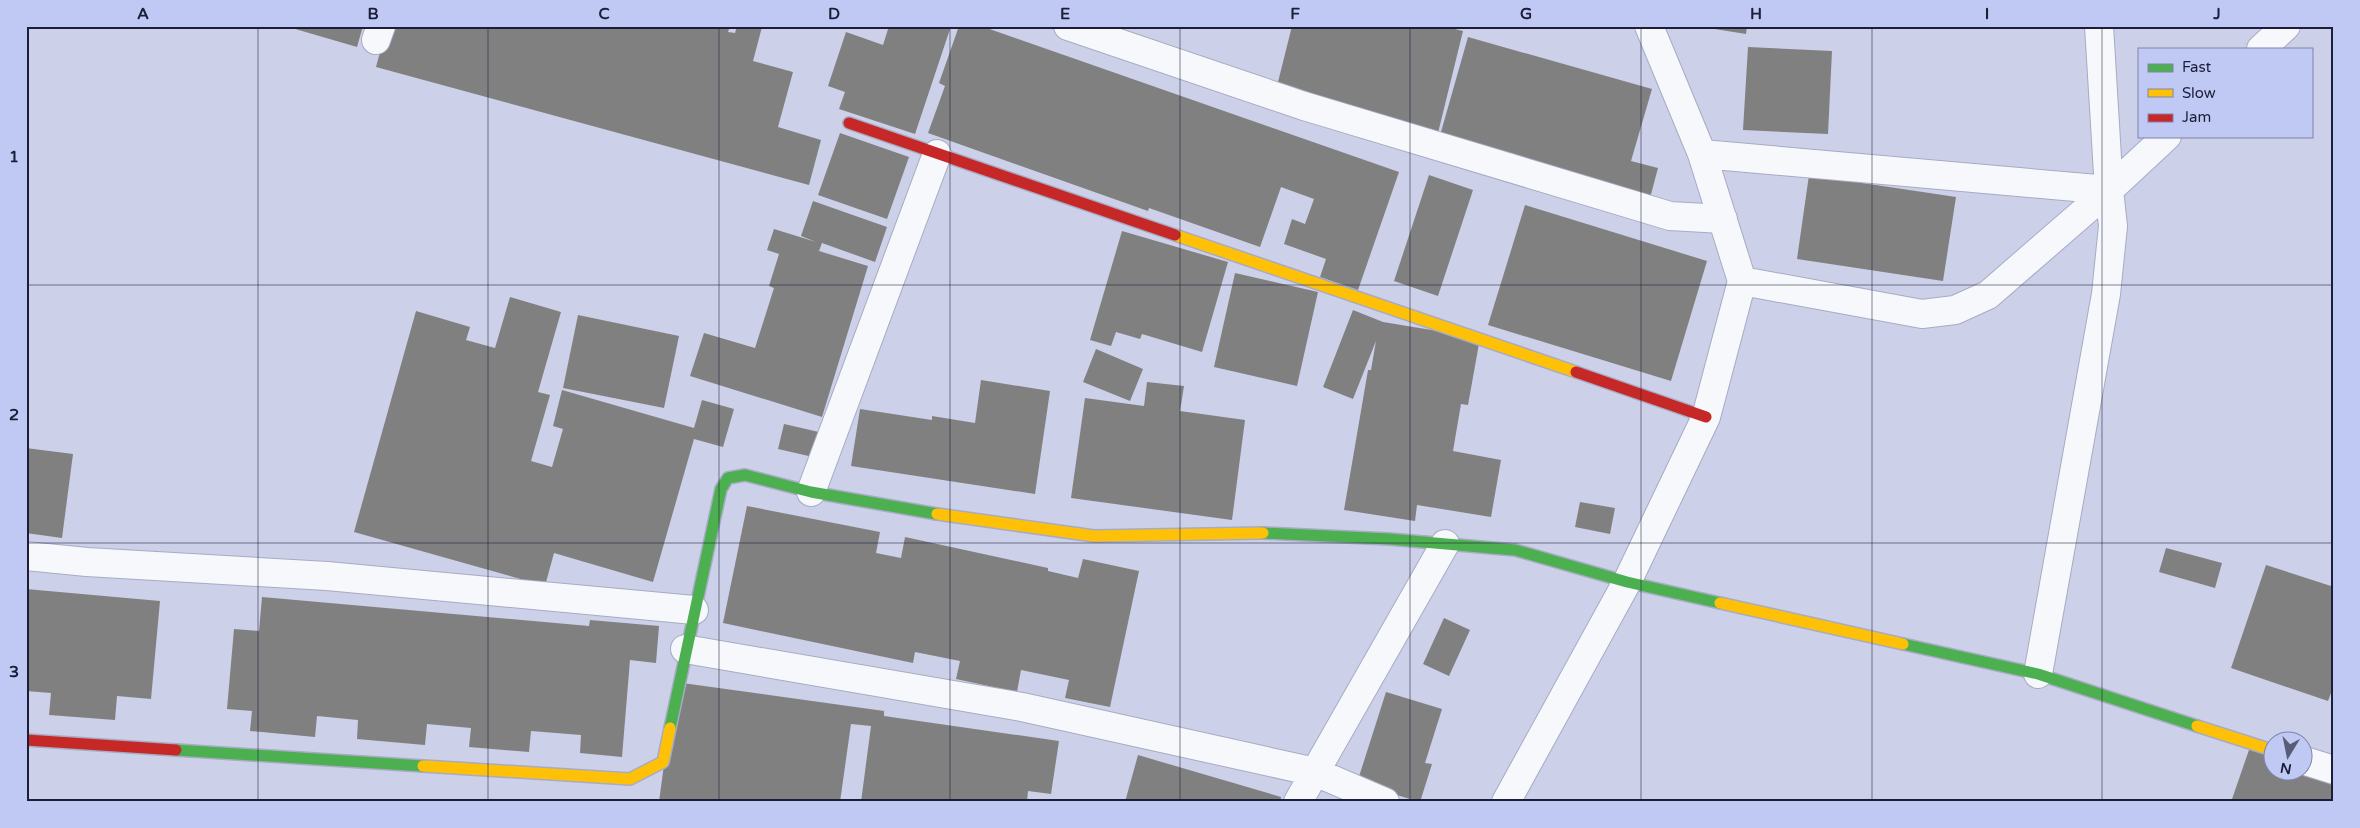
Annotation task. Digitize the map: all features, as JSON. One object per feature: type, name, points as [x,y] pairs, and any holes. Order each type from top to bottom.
[{"type":"street","points":[[1068,26],[1304,106],[1670,216],[1722,219]]},
{"type":"street","points":[[1506,802],[1627,582],[1706,417],[1742,281],[1702,154],[1649,26]]},
{"type":"street","points":[[2038,674],[2106,294],[2113,226],[2099,26]]},
{"type":"street","points":[[2262,48],[2286,26]]},
{"type":"street","points":[[849,123],[1706,417]]},
{"type":"street","points":[[1742,281],[1922,314],[1955,310],[1988,295],[2110,190],[2165,138]]},
{"type":"street","points":[[811,492],[937,154]]},
{"type":"street","points":[[1702,154],[2110,190]]},
{"type":"street","points":[[26,740],[630,779],[662,762],[720,489],[728,478],[745,475],[811,492],[947,516],[1094,536],[1244,532],[1389,539],[1515,550],[1627,582],[2038,674],[2262,747]]},
{"type":"street","points":[[1298,802],[1445,544]]},
{"type":"street","points":[[26,556],[87,562],[327,576],[694,610]]},
{"type":"street","points":[[686,650],[1022,708],[1315,772],[1385,802]]},
{"type":"street","points":[[2312,763],[2334,770]]},
{"type":"building","points":[[285,26],[363,26],[357,47]]},
{"type":"building","points":[[387,26],[730,26],[728,32],[735,33],[737,26],[762,27],[753,61],[793,72],[778,127],[821,140],[809,185],[376,67]]},
{"type":"building","points":[[889,26],[951,26],[915,134],[839,109],[845,92],[828,86],[846,32],[883,45]]},
{"type":"building","points":[[959,26],[981,26],[1399,172],[1358,290],[1320,277],[1326,259],[1284,244],[1292,219],[1305,224],[1314,199],[1281,187],[1260,247],[1149,208],[1148,211],[928,133],[945,86],[939,83]]},
{"type":"building","points":[[1292,26],[1443,26],[1463,31],[1437,137],[1274,98]]},
{"type":"building","points":[[1696,26],[1747,26],[1746,34]]},
{"type":"building","points":[[1468,37],[1652,89],[1631,161],[1658,168],[1650,198],[1439,139]]},
{"type":"building","points":[[1748,47],[1832,51],[1828,134],[1743,130]]},
{"type":"building","points":[[840,133],[909,157],[887,219],[818,195]]},
{"type":"building","points":[[1429,175],[1473,190],[1438,296],[1394,281]]},
{"type":"building","points":[[1809,175],[1956,197],[1943,281],[1797,259]]},
{"type":"building","points":[[813,201],[887,227],[875,262],[822,243],[819,251],[868,266],[822,417],[690,376],[704,333],[755,348],[774,288],[769,286],[779,254],[767,250],[774,229],[816,242],[801,236]]},
{"type":"building","points":[[1525,205],[1707,261],[1671,381],[1488,325]]},
{"type":"building","points":[[1122,231],[1228,262],[1202,352],[1142,334],[1140,339],[1116,332],[1111,346],[1090,340]]},
{"type":"building","points":[[1235,273],[1318,292],[1297,386],[1214,367]]},
{"type":"building","points":[[510,297],[561,312],[538,392],[550,395],[531,461],[552,467],[563,429],[553,426],[562,390],[694,428],[702,400],[734,409],[723,447],[694,439],[653,582],[554,553],[545,586],[354,532],[416,311],[470,327],[466,340],[495,348]]},
{"type":"building","points":[[1353,310],[1383,322],[1480,338],[1468,405],[1461,404],[1453,451],[1501,460],[1491,517],[1417,505],[1415,521],[1344,510],[1368,370],[1371,370],[1376,341],[1353,399],[1323,387]]},
{"type":"building","points":[[578,315],[679,336],[664,408],[563,388]]},
{"type":"building","points":[[1096,349],[1143,369],[1130,401],[1083,382]]},
{"type":"building","points":[[981,380],[1050,391],[1035,494],[851,466],[860,409],[932,420],[932,416],[975,423]]},
{"type":"building","points":[[1147,382],[1184,386],[1180,411],[1245,420],[1232,520],[1071,498],[1085,398],[1144,406]]},
{"type":"building","points":[[784,424],[819,432],[813,457],[778,449]]},
{"type":"building","points":[[26,448],[73,454],[62,538],[26,533]]},
{"type":"building","points":[[1580,502],[1615,508],[1610,534],[1575,527]]},
{"type":"building","points":[[747,506],[880,532],[876,553],[901,558],[905,537],[1048,568],[1048,571],[1078,578],[1083,559],[1139,571],[1110,707],[1065,698],[1069,680],[1021,670],[1017,692],[956,679],[960,661],[915,652],[913,663],[723,623]]},
{"type":"building","points":[[2166,548],[2222,563],[2215,588],[2159,572]]},
{"type":"building","points":[[2266,565],[2334,587],[2334,685],[2328,701],[2231,668]]},
{"type":"building","points":[[26,589],[160,601],[151,699],[117,696],[115,720],[49,715],[51,693],[26,691]]},
{"type":"building","points":[[262,597],[589,626],[590,620],[659,626],[656,663],[630,660],[622,757],[580,753],[581,735],[531,731],[529,752],[469,747],[471,728],[427,724],[425,745],[357,739],[358,720],[317,716],[315,737],[250,731],[252,711],[227,709],[234,629],[259,631]]},
{"type":"building","points":[[1444,618],[1470,630],[1449,676],[1423,664]]},
{"type":"building","points":[[675,682],[884,711],[884,716],[1059,741],[1051,794],[1028,791],[1027,802],[861,802],[871,726],[851,724],[840,802],[659,802]]},
{"type":"building","points":[[1386,692],[1442,709],[1425,763],[1432,764],[1420,802],[1357,783]]},
{"type":"building","points":[[2250,747],[2262,751],[2262,780],[2312,780],[2312,772],[2334,775],[2334,802],[2231,802]]},
{"type":"building","points":[[1138,755],[1281,797],[1280,802],[1125,802]]},
{"type":"traffic: fast","points":[[670,728],[721,489],[728,478],[745,475],[811,492],[937,514]]},
{"type":"traffic: fast","points":[[1263,533],[1389,539],[1515,550],[1627,582],[1720,603]]},
{"type":"traffic: fast","points":[[1903,644],[2038,674],[2197,726]]},
{"type":"traffic: fast","points":[[176,750],[423,766]]},
{"type":"traffic: slow","points":[[1175,235],[1576,372]]},
{"type":"traffic: slow","points":[[937,514],[1094,536],[1263,533]]},
{"type":"traffic: slow","points":[[1720,603],[1903,644]]},
{"type":"traffic: slow","points":[[2197,726],[2262,747]]},
{"type":"traffic: slow","points":[[423,766],[630,779],[663,762],[670,728]]},
{"type":"traffic: jam","points":[[849,123],[1175,235]]},
{"type":"traffic: jam","points":[[1576,372],[1706,417]]},
{"type":"traffic: jam","points":[[26,740],[176,750]]}]
